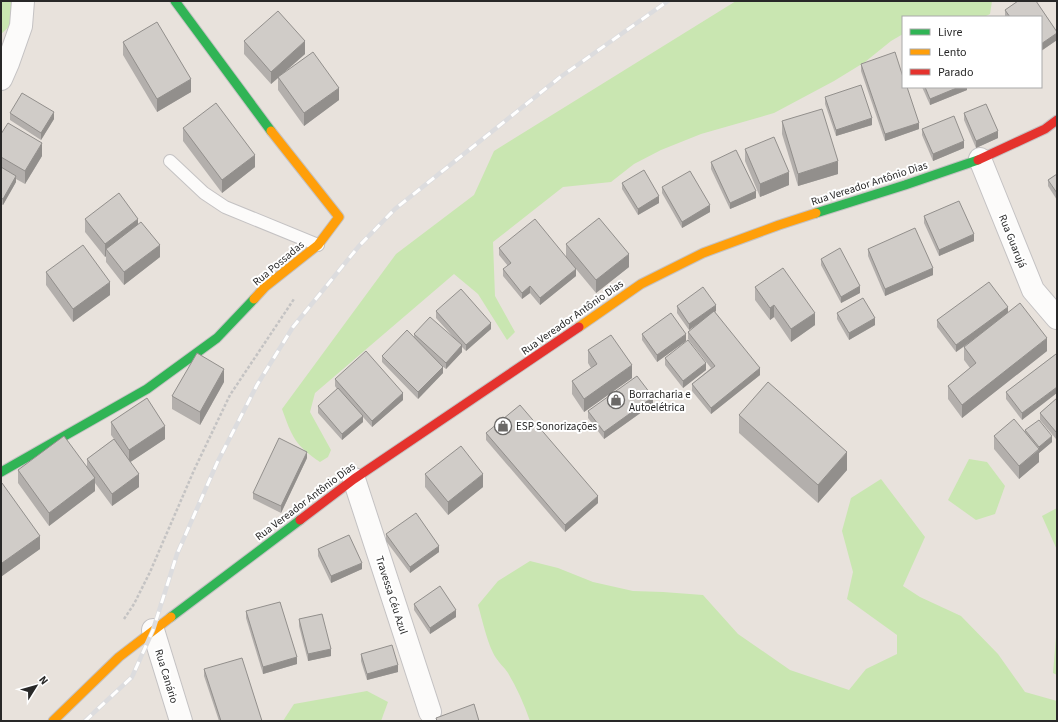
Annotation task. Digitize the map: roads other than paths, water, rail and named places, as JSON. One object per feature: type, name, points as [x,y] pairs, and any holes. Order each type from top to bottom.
[{"type":"street","points":[[1,79],[21,26],[23,1]]},
{"type":"street","name":"Rua Possadas","points":[[1,472],[147,390],[217,338],[265,287],[318,245],[339,217],[267,125],[175,1]]},
{"type":"street","name":"Rua Vereador Antônio Dias","points":[[53,721],[119,657],[354,479],[641,284],[703,254],[779,225],[905,185],[980,159],[1046,129],[1057,120]]},
{"type":"street","name":"Rua Guarujá","points":[[980,159],[1033,290],[1057,318]]},
{"type":"street","name":"Travessa Céu Azul","points":[[354,479],[430,712]]},
{"type":"street","name":"Rua Canário","points":[[153,630],[181,721]]},
{"type":"lane","points":[[170,161],[204,193],[224,208],[318,245]]},
{"type":"railway","points":[[85,721],[132,677],[153,630],[177,554],[217,463],[257,385],[293,327],[359,246],[395,209],[559,78],[668,1]]},
{"type":"place","name":"Borracharia e Autoelétrica","points":[[616,400]]},
{"type":"place","name":"ESP Sonorizações","points":[[503,426]]}]
